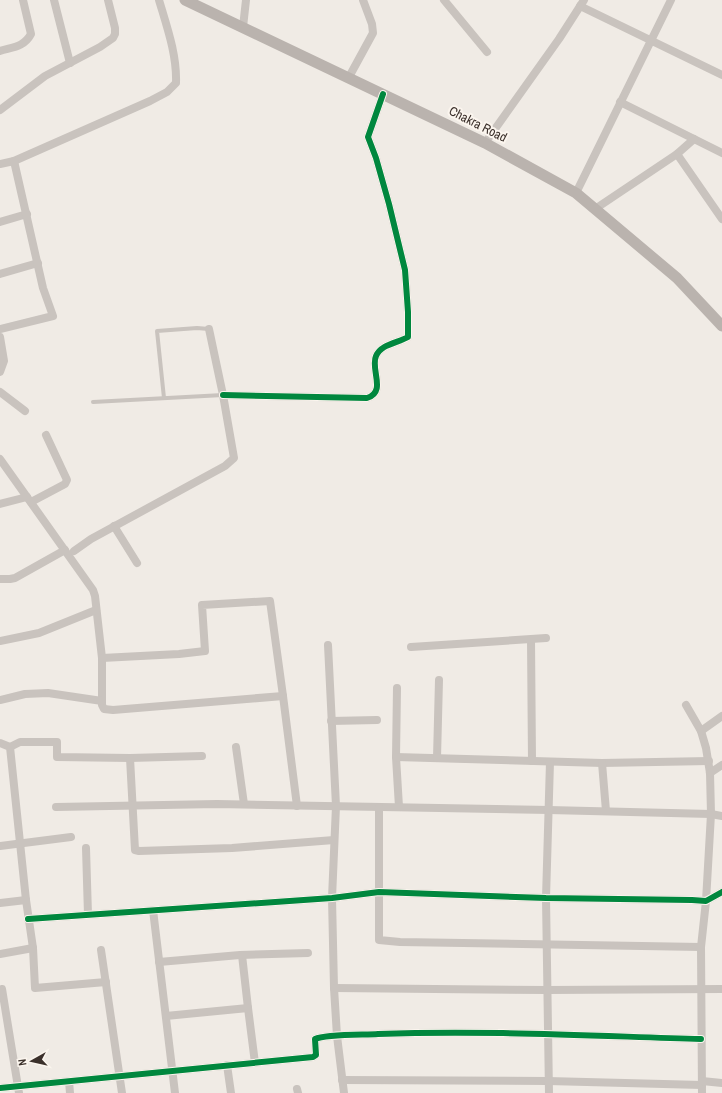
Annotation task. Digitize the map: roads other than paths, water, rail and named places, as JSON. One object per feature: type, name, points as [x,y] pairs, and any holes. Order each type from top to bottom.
[{"type":"main road","name":"Chakra Road","points":[[185,0],[485,142],[576,193],[677,278],[722,326]]},
{"type":"street","points":[[0,50],[20,45],[27,41],[31,34],[23,0]]},
{"type":"street","points":[[54,0],[70,63]]},
{"type":"street","points":[[0,110],[45,76],[100,47],[113,38],[115,28],[108,0]]},
{"type":"street","points":[[0,164],[14,161],[150,101],[167,92],[176,84],[177,69],[174,54],[159,0]]},
{"type":"street","points":[[243,27],[246,0]]},
{"type":"street","points":[[349,77],[373,32],[372,24],[363,0]]},
{"type":"street","points":[[444,0],[487,52]]},
{"type":"street","points":[[576,193],[671,0]]},
{"type":"street","points":[[485,142],[582,3],[651,40],[722,75]]},
{"type":"street","points":[[223,395],[367,398],[376,392],[375,356],[380,349],[408,337],[405,270],[389,204],[376,158],[368,137],[383,94]]},
{"type":"street","points":[[620,102],[722,153]]},
{"type":"street","points":[[595,209],[677,154],[694,139]]},
{"type":"street","points":[[677,154],[722,219]]},
{"type":"street","points":[[0,329],[53,316],[43,288],[14,161]]},
{"type":"street","points":[[0,222],[27,214]]},
{"type":"street","points":[[0,274],[38,263]]},
{"type":"street","points":[[0,579],[15,578],[91,539],[229,464],[234,458],[209,329]]},
{"type":"street","points":[[0,337],[4,361],[0,372]]},
{"type":"street","points":[[0,392],[26,411]]},
{"type":"street","points":[[0,504],[29,499],[65,484],[66,480],[46,435]]},
{"type":"street","points":[[0,459],[29,499],[70,550],[93,590],[102,658],[102,705],[104,709],[113,710],[284,696]]},
{"type":"street","points":[[114,526],[137,563]]},
{"type":"street","points":[[102,658],[179,654],[205,651],[202,605],[270,601],[284,696],[297,806]]},
{"type":"street","points":[[0,641],[39,633],[96,610]]},
{"type":"street","points":[[411,647],[546,638]]},
{"type":"street","points":[[531,640],[532,761]]},
{"type":"street","points":[[328,645],[336,806],[332,898],[334,988],[337,1036],[344,1093]]},
{"type":"street","points":[[437,758],[439,680]]},
{"type":"street","points":[[397,688],[396,757],[399,807]]},
{"type":"street","points":[[0,700],[25,694],[48,693],[102,701]]},
{"type":"street","points":[[686,705],[701,731],[709,761],[710,773],[711,814],[706,901],[701,947],[700,990],[702,1086]]},
{"type":"street","points":[[701,731],[722,716]]},
{"type":"street","points":[[331,721],[377,720]]},
{"type":"street","points":[[0,744],[10,747],[20,742],[57,742],[57,756],[130,758],[202,756]]},
{"type":"street","points":[[10,747],[19,844],[33,948],[35,988],[106,982]]},
{"type":"street","points":[[236,747],[244,804]]},
{"type":"street","points":[[396,757],[602,763],[709,761]]},
{"type":"street","points":[[130,758],[135,850],[232,848],[334,840]]},
{"type":"street","points":[[549,1093],[546,898],[550,762]]},
{"type":"street","points":[[602,763],[606,811]]},
{"type":"street","points":[[710,773],[722,765]]},
{"type":"street","points":[[56,807],[244,804],[606,811],[711,814],[722,816]]},
{"type":"street","points":[[379,807],[379,940],[400,942],[701,947]]},
{"type":"street","points":[[0,846],[71,837]]},
{"type":"street","points":[[86,848],[88,915]]},
{"type":"street","points":[[28,919],[332,898],[379,892],[546,898],[706,901],[722,892]]},
{"type":"street","points":[[0,903],[26,900]]},
{"type":"street","points":[[153,910],[175,1093]]},
{"type":"street","points":[[0,954],[33,948]]},
{"type":"street","points":[[101,950],[122,1093]]},
{"type":"street","points":[[160,962],[308,953]]},
{"type":"street","points":[[242,956],[255,1063]]},
{"type":"street","points":[[334,988],[547,990],[722,989]]},
{"type":"street","points":[[2,989],[18,1089]]},
{"type":"street","points":[[166,1016],[248,1008]]},
{"type":"street","points":[[0,1088],[18,1089],[69,1080],[315,1056],[315,1039],[337,1036],[422,1033],[548,1034],[701,1039]]},
{"type":"street","points":[[227,1065],[231,1093]]},
{"type":"street","points":[[69,1080],[70,1093]]},
{"type":"street","points":[[342,1080],[548,1081],[702,1086],[722,1083]]},
{"type":"lane","points":[[164,398],[157,331],[198,328],[209,329]]},
{"type":"lane","points":[[93,402],[223,395]]}]
